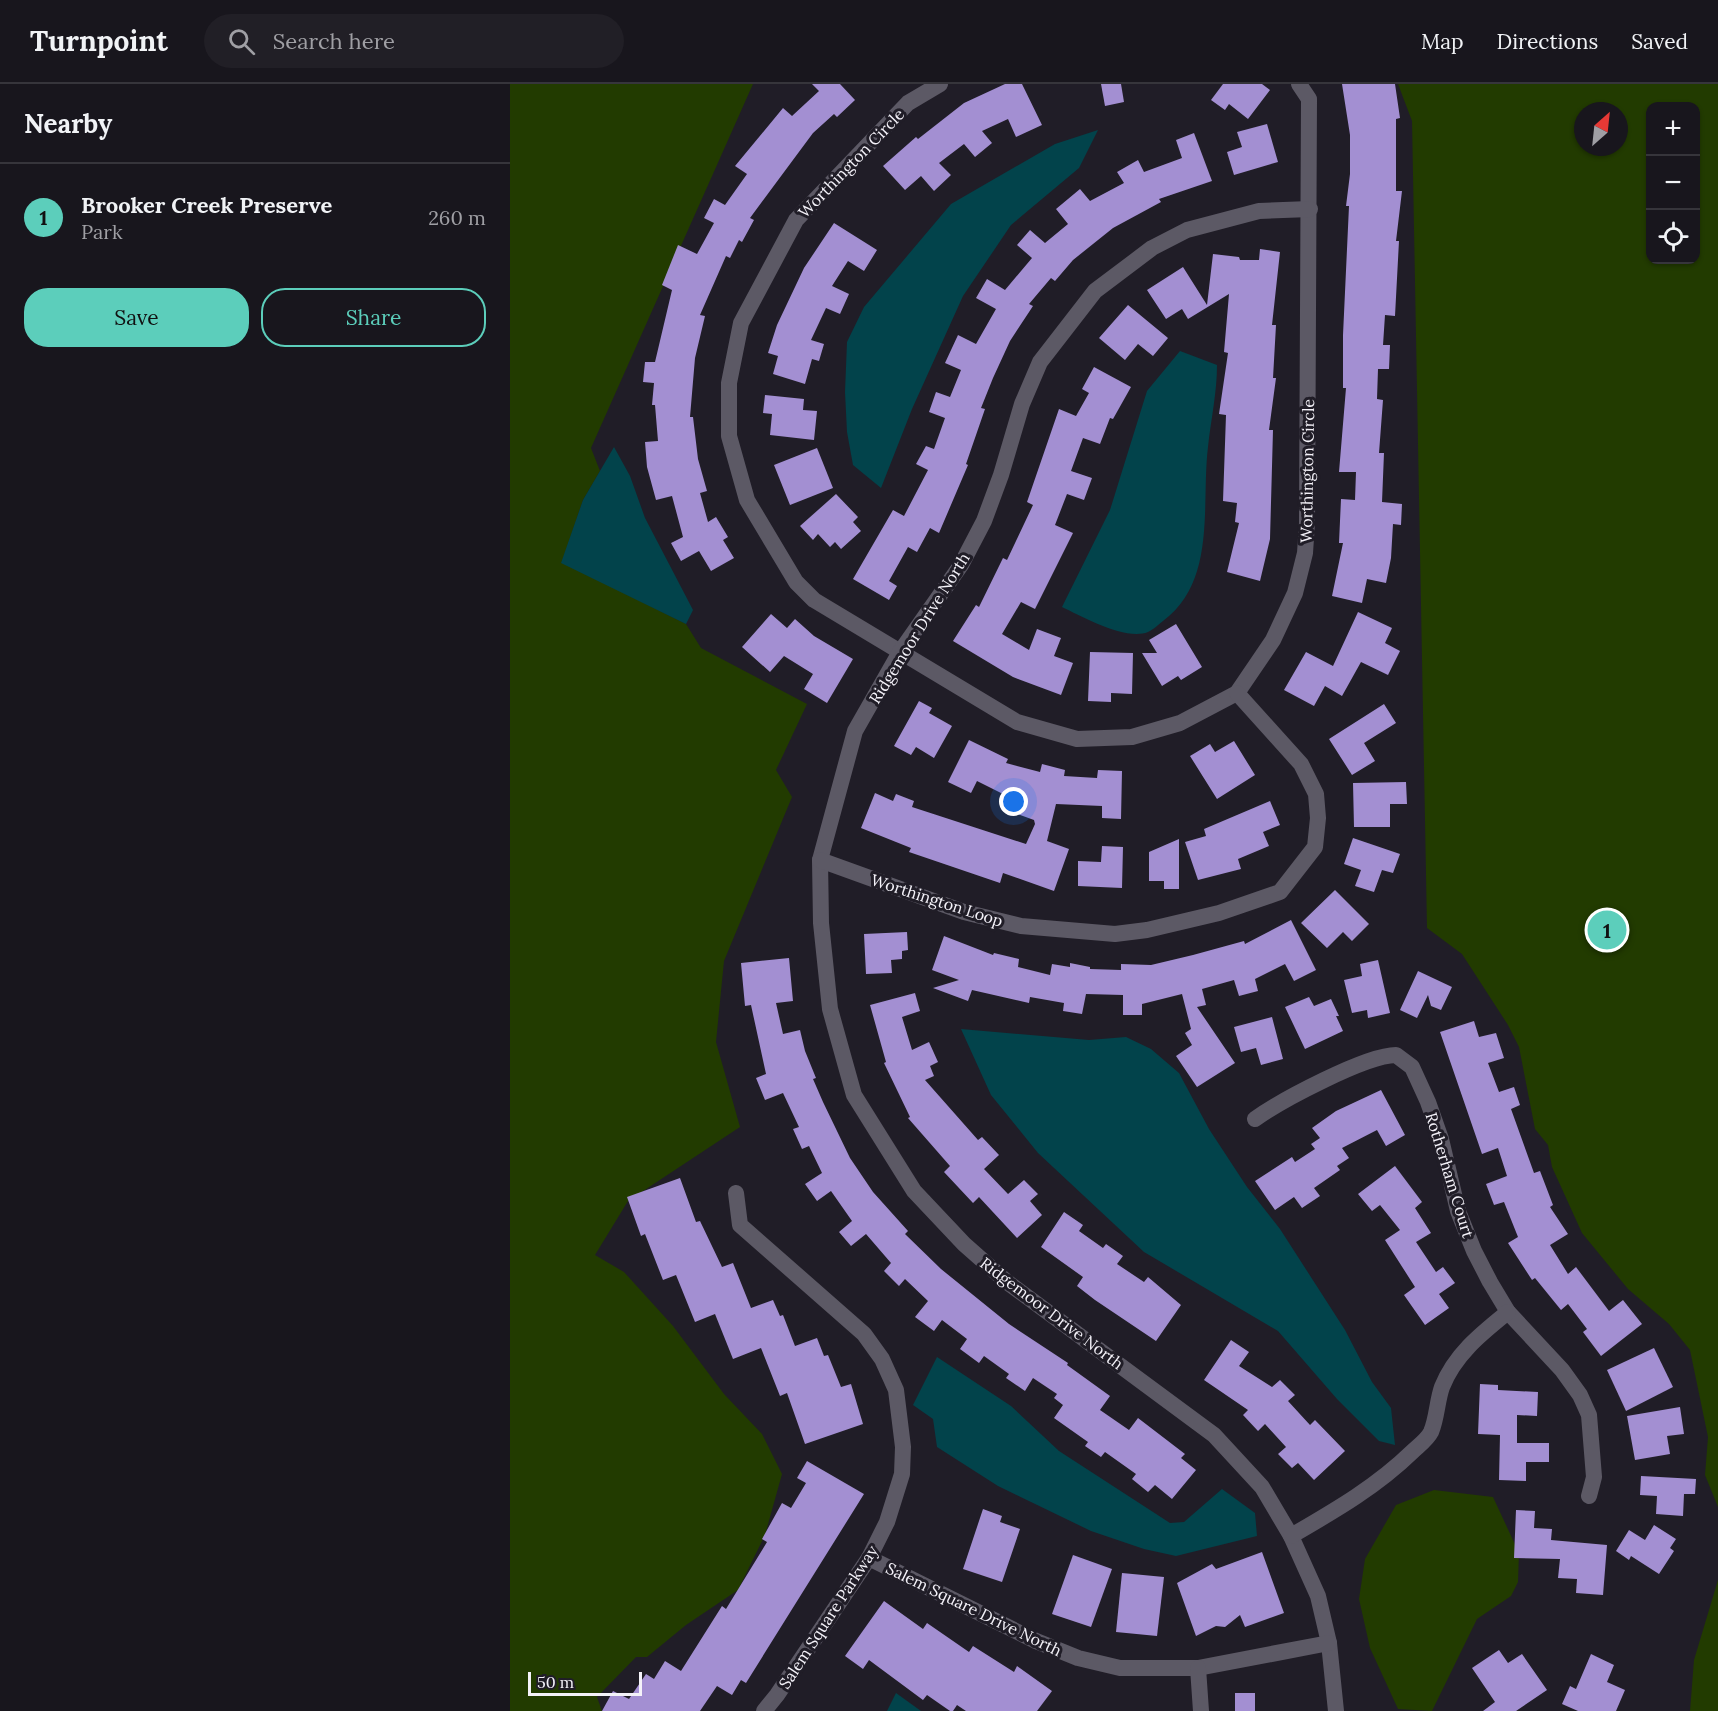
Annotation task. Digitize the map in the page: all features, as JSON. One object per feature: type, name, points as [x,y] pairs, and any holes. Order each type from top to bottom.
[{"type":"street","name":"Worthington Circle","points":[[940,84],[908,104],[796,220],[741,323],[729,383],[729,436],[747,500],[796,582],[814,600],[1017,722],[1077,739],[1132,737],[1180,723],[1237,693],[1273,640],[1295,593],[1305,553],[1311,209],[1309,99],[1299,84]]},
{"type":"street","name":"Ridgemoor Drive North","points":[[1311,209],[1259,211],[1187,230],[1152,248],[1095,291],[1040,362],[1022,404],[1001,475],[984,520],[961,565],[900,652],[855,731],[820,861],[824,956],[830,1009],[854,1095],[914,1191],[964,1244],[1007,1282],[1214,1435],[1262,1487],[1291,1536],[1318,1596],[1329,1643],[1336,1711]]},
{"type":"street","name":"Worthington Loop","points":[[820,861],[964,912],[1022,926],[1115,934],[1147,930],[1219,913],[1280,892],[1315,847],[1318,818],[1316,794],[1301,764],[1237,693]]},
{"type":"street","name":"Rotherham Court","points":[[1255,1119],[1276,1104],[1372,1060],[1390,1055],[1403,1059],[1412,1066],[1441,1139],[1458,1210],[1474,1251],[1508,1312],[1562,1370],[1580,1395],[1589,1414],[1594,1477],[1589,1496]]},
{"type":"street","name":"Salem Square Parkway","points":[[736,1193],[740,1225],[864,1334],[882,1359],[896,1390],[903,1447],[902,1474],[887,1522],[869,1558],[764,1711]]},
{"type":"street","points":[[1291,1536],[1356,1498],[1394,1470],[1423,1442],[1431,1432],[1442,1388],[1452,1366],[1476,1337],[1508,1312]]},
{"type":"street","name":"Salem Square Drive North","points":[[869,1558],[1036,1641],[1078,1658],[1120,1668],[1198,1668],[1329,1643]]},
{"type":"street","points":[[1198,1668],[1201,1711]]},
{"type":"green space","points":[[510,84],[753,84],[591,448],[600,471],[583,500],[562,562],[686,624],[701,648],[807,704],[776,770],[792,797],[724,961],[716,1042],[740,1127],[628,1201],[595,1255],[624,1272],[673,1326],[724,1394],[762,1434],[782,1474],[765,1535],[738,1590],[686,1625],[647,1657],[636,1657],[597,1697],[602,1711],[510,1711]]},
{"type":"green space","points":[[1398,84],[1718,84],[1718,1507],[1705,1475],[1708,1437],[1690,1350],[1669,1324],[1628,1289],[1582,1233],[1552,1167],[1548,1145],[1535,1129],[1519,1047],[1508,1025],[1462,954],[1427,928],[1412,121]]},
{"type":"green space","points":[[1434,1490],[1493,1497],[1519,1553],[1518,1582],[1511,1596],[1477,1619],[1432,1711],[1398,1709],[1370,1648],[1359,1599],[1365,1559],[1396,1505]]},
{"type":"green space","points":[[1718,1580],[1718,1711],[1690,1711],[1694,1660]]},
{"type":"water","points":[[1098,130],[1079,168],[1011,225],[963,296],[912,409],[881,488],[853,465],[847,432],[845,392],[847,342],[864,307],[951,204],[1055,144]]},
{"type":"water","points":[[1180,351],[1217,365],[1206,469],[1203,541],[1199,564],[1192,585],[1180,604],[1163,621],[1150,631],[1139,634],[1117,631],[1062,607],[1110,510],[1147,391]]},
{"type":"water","points":[[614,447],[630,476],[645,518],[693,610],[686,624],[561,563],[583,500]]},
{"type":"water","points":[[961,1029],[1089,1040],[1126,1037],[1151,1049],[1179,1073],[1209,1129],[1247,1187],[1280,1229],[1345,1330],[1372,1382],[1391,1408],[1395,1445],[1379,1441],[1337,1399],[1278,1331],[1144,1252],[1038,1153],[991,1095]]},
{"type":"water","points":[[937,1357],[1011,1406],[1059,1451],[1170,1523],[1184,1522],[1222,1489],[1255,1513],[1257,1536],[1176,1556],[1144,1549],[1091,1531],[998,1486],[937,1447],[933,1419],[913,1405]]},
{"type":"water","points":[[896,1693],[921,1711],[887,1711]]},
{"type":"building","points":[[812,84],[840,84],[855,100],[837,117],[834,114],[813,133],[750,218],[754,220],[742,242],[739,240],[730,258],[726,256],[700,315],[705,316],[695,358],[690,417],[693,417],[698,459],[707,491],[700,493],[708,522],[716,517],[728,537],[723,540],[734,558],[711,571],[699,551],[681,561],[671,543],[683,537],[672,496],[656,500],[647,467],[645,442],[658,441],[655,405],[652,405],[654,383],[643,382],[645,362],[655,362],[672,290],[662,285],[678,245],[697,254],[714,223],[704,218],[714,199],[725,205],[747,174],[735,166],[783,108],[792,116],[819,91]]},
{"type":"building","points":[[1005,84],[1022,84],[1042,125],[1016,137],[1008,119],[982,131],[992,143],[975,157],[964,144],[939,163],[951,175],[934,191],[921,176],[905,190],[883,166],[916,137],[918,139],[964,103]]},
{"type":"building","points":[[1101,84],[1121,84],[1124,102],[1105,106]]},
{"type":"building","points":[[1223,84],[1262,84],[1270,90],[1248,119],[1229,104],[1225,110],[1211,100]]},
{"type":"building","points":[[1342,84],[1395,84],[1400,118],[1396,119],[1396,191],[1402,191],[1396,241],[1399,241],[1395,316],[1385,315],[1383,345],[1390,345],[1389,369],[1378,369],[1377,399],[1383,400],[1379,453],[1384,453],[1382,502],[1402,504],[1401,525],[1393,524],[1391,558],[1386,583],[1367,579],[1362,603],[1332,596],[1343,543],[1339,543],[1341,499],[1355,500],[1356,472],[1339,472],[1346,388],[1343,388],[1343,335],[1349,206],[1346,206],[1350,174],[1350,135]]},
{"type":"building","points":[[1267,124],[1278,162],[1234,175],[1227,152],[1242,147],[1237,132]]},
{"type":"building","points":[[1194,133],[1212,181],[1159,199],[1161,202],[1113,228],[1073,260],[1055,281],[1051,278],[1029,304],[1033,306],[1010,341],[993,378],[981,408],[985,409],[966,464],[968,465],[939,533],[930,528],[917,552],[908,547],[889,581],[897,586],[889,600],[853,579],[893,510],[904,516],[928,470],[916,464],[926,446],[934,449],[945,418],[929,412],[936,392],[950,397],[961,370],[945,363],[958,335],[976,344],[996,309],[976,298],[987,279],[1005,290],[1032,258],[1017,245],[1030,230],[1045,243],[1068,224],[1056,209],[1080,189],[1090,201],[1124,183],[1117,172],[1138,160],[1144,172],[1182,158],[1176,140]]},
{"type":"building","points":[[834,223],[877,250],[864,271],[848,261],[832,286],[849,294],[840,314],[826,308],[811,340],[824,344],[819,361],[812,359],[805,384],[773,374],[778,356],[768,353],[777,325],[804,268]]},
{"type":"building","points":[[1260,249],[1280,252],[1272,325],[1276,325],[1273,378],[1276,378],[1269,430],[1273,430],[1270,539],[1260,581],[1227,572],[1239,523],[1235,522],[1237,503],[1223,501],[1226,415],[1219,414],[1228,353],[1224,352],[1229,294],[1188,319],[1182,309],[1166,319],[1147,290],[1183,267],[1207,305],[1213,254],[1239,257],[1240,260],[1259,260]]},
{"type":"building","points":[[1128,305],[1168,338],[1153,356],[1138,344],[1125,360],[1099,338]]},
{"type":"building","points":[[1094,367],[1131,387],[1113,419],[1110,418],[1100,444],[1083,438],[1071,471],[1092,478],[1084,500],[1067,494],[1055,525],[1073,533],[1035,609],[1021,602],[1002,634],[1029,650],[1037,629],[1061,638],[1054,656],[1073,663],[1061,695],[1013,677],[953,641],[976,605],[979,607],[1003,558],[1007,560],[1033,505],[1027,502],[1059,409],[1076,416],[1089,393],[1082,389]]},
{"type":"building","points":[[765,395],[804,399],[803,410],[817,411],[814,440],[770,435],[772,414],[763,413]]},
{"type":"building","points":[[817,448],[833,488],[790,505],[774,465]]},
{"type":"building","points":[[836,494],[858,517],[853,522],[861,531],[841,549],[835,542],[830,547],[818,534],[813,540],[800,526]]},
{"type":"building","points":[[1358,612],[1392,628],[1385,643],[1400,651],[1388,675],[1361,662],[1342,696],[1325,686],[1314,706],[1284,690],[1306,652],[1333,666]]},
{"type":"building","points":[[771,614],[787,628],[795,619],[814,636],[853,659],[827,703],[804,689],[813,674],[784,656],[770,672],[742,647]]},
{"type":"building","points":[[1176,624],[1202,667],[1181,680],[1178,676],[1162,686],[1142,653],[1157,653],[1149,640]]},
{"type":"building","points":[[1090,652],[1133,653],[1132,694],[1111,693],[1111,702],[1088,701]]},
{"type":"building","points":[[919,701],[932,708],[929,713],[952,726],[934,758],[916,747],[911,755],[894,746]]},
{"type":"building","points":[[1384,704],[1396,723],[1364,743],[1375,761],[1352,775],[1329,739]]},
{"type":"building","points":[[969,740],[1008,759],[1006,763],[1040,772],[1042,764],[1065,770],[1064,776],[1097,778],[1098,770],[1122,771],[1121,819],[1102,818],[1102,806],[1056,804],[1047,841],[1069,849],[1054,891],[1003,873],[1000,883],[909,852],[911,848],[861,828],[875,793],[893,801],[896,794],[914,801],[912,807],[1026,844],[1035,824],[1034,820],[1004,809],[1007,796],[977,781],[971,793],[948,782]]},
{"type":"building","points":[[1234,741],[1255,775],[1217,799],[1190,756],[1210,744],[1215,752]]},
{"type":"building","points":[[1406,782],[1407,804],[1390,804],[1390,827],[1354,827],[1353,783]]},
{"type":"building","points":[[1270,801],[1280,825],[1263,832],[1269,846],[1238,859],[1241,869],[1198,880],[1185,842],[1206,836],[1204,829]]},
{"type":"building","points":[[1353,838],[1400,854],[1393,873],[1382,870],[1374,892],[1355,886],[1361,870],[1344,864]]},
{"type":"building","points":[[1179,839],[1179,889],[1164,889],[1164,881],[1149,881],[1149,852]]},
{"type":"building","points":[[1102,846],[1123,847],[1122,888],[1078,886],[1078,861],[1101,862]]},
{"type":"building","points":[[1335,890],[1369,924],[1352,941],[1343,932],[1327,948],[1301,923]]},
{"type":"building","points":[[1291,920],[1316,970],[1294,981],[1285,964],[1255,979],[1258,991],[1239,996],[1234,980],[1202,989],[1206,1005],[1197,1007],[1235,1063],[1197,1087],[1176,1056],[1192,1045],[1185,1033],[1191,1029],[1182,994],[1142,1004],[1142,1015],[1123,1015],[1123,995],[1086,994],[1082,1014],[1063,1011],[1064,1003],[1030,997],[1029,1003],[972,990],[968,1001],[933,988],[959,980],[932,970],[944,936],[993,955],[994,953],[1019,959],[1018,967],[1050,975],[1052,964],[1070,967],[1070,963],[1090,967],[1090,969],[1121,970],[1121,964],[1151,965],[1244,941],[1245,944]]},
{"type":"building","points":[[907,932],[908,950],[902,951],[902,959],[891,960],[892,973],[866,974],[864,934]]},
{"type":"building","points":[[789,958],[793,1001],[776,1003],[783,1034],[800,1030],[805,1051],[816,1078],[813,1079],[823,1102],[850,1158],[873,1192],[908,1231],[905,1234],[941,1269],[1009,1324],[1068,1363],[1067,1365],[1110,1396],[1100,1410],[1129,1430],[1138,1418],[1185,1454],[1181,1458],[1196,1470],[1172,1499],[1155,1485],[1148,1492],[1132,1479],[1136,1474],[1105,1452],[1101,1457],[1085,1446],[1088,1442],[1054,1418],[1063,1405],[1054,1398],[1057,1394],[1033,1378],[1025,1391],[1006,1378],[1009,1374],[984,1356],[979,1363],[960,1349],[967,1339],[942,1320],[934,1331],[915,1317],[928,1301],[905,1279],[899,1286],[884,1271],[891,1263],[866,1234],[851,1246],[839,1232],[852,1221],[831,1191],[817,1201],[805,1184],[822,1173],[809,1146],[802,1149],[793,1129],[799,1127],[783,1093],[765,1100],[756,1078],[766,1074],[751,1005],[745,1006],[741,963]]},
{"type":"building","points":[[1378,960],[1390,1013],[1368,1018],[1367,1010],[1352,1013],[1344,980],[1362,976],[1360,964]]},
{"type":"building","points":[[1418,971],[1452,987],[1441,1010],[1431,1006],[1428,995],[1417,1018],[1400,1010]]},
{"type":"building","points":[[915,993],[920,1011],[902,1017],[912,1050],[929,1042],[938,1062],[930,1066],[934,1076],[925,1080],[978,1140],[982,1137],[999,1155],[984,1169],[1008,1194],[1024,1180],[1038,1194],[1030,1201],[1042,1215],[1017,1238],[979,1197],[973,1203],[944,1172],[950,1166],[908,1118],[910,1117],[884,1063],[886,1062],[870,1005]]},
{"type":"building","points":[[1309,997],[1314,1006],[1331,999],[1343,1031],[1305,1049],[1285,1007]]},
{"type":"building","points":[[1272,1017],[1283,1059],[1261,1065],[1256,1048],[1241,1052],[1234,1027]]},
{"type":"building","points":[[1474,1021],[1479,1037],[1496,1033],[1504,1058],[1488,1063],[1499,1092],[1514,1087],[1520,1105],[1511,1109],[1534,1173],[1540,1171],[1553,1205],[1550,1207],[1568,1234],[1550,1245],[1568,1274],[1576,1267],[1609,1311],[1623,1300],[1642,1324],[1601,1356],[1583,1332],[1587,1329],[1568,1304],[1561,1310],[1535,1278],[1532,1280],[1508,1243],[1518,1237],[1504,1202],[1494,1205],[1486,1184],[1507,1176],[1498,1148],[1482,1154],[1440,1032]]},
{"type":"building","points":[[1381,1090],[1405,1135],[1386,1146],[1377,1130],[1342,1148],[1349,1158],[1337,1166],[1340,1170],[1314,1188],[1320,1196],[1302,1208],[1294,1197],[1275,1210],[1255,1181],[1292,1157],[1295,1162],[1315,1149],[1311,1144],[1320,1138],[1312,1128],[1336,1111]]},
{"type":"building","points":[[1395,1166],[1422,1202],[1415,1208],[1431,1233],[1416,1242],[1436,1272],[1443,1267],[1455,1283],[1439,1294],[1449,1308],[1425,1325],[1404,1295],[1415,1287],[1385,1240],[1400,1230],[1380,1205],[1372,1211],[1358,1194]]},
{"type":"building","points":[[680,1178],[696,1222],[700,1221],[722,1267],[733,1263],[751,1308],[773,1300],[780,1316],[783,1315],[795,1346],[817,1338],[824,1356],[828,1355],[841,1387],[851,1384],[863,1424],[805,1444],[787,1393],[780,1396],[761,1348],[733,1359],[715,1314],[695,1322],[676,1275],[663,1280],[645,1234],[641,1236],[627,1197]]},
{"type":"building","points":[[1064,1212],[1083,1225],[1079,1231],[1103,1248],[1106,1244],[1123,1256],[1117,1264],[1144,1282],[1148,1277],[1181,1305],[1156,1341],[1077,1286],[1083,1277],[1041,1247]]},
{"type":"building","points":[[1231,1340],[1249,1352],[1239,1366],[1272,1387],[1280,1380],[1295,1395],[1288,1401],[1310,1425],[1315,1420],[1345,1451],[1314,1480],[1298,1463],[1292,1468],[1278,1454],[1286,1447],[1265,1424],[1258,1431],[1243,1415],[1248,1410],[1204,1380]]},
{"type":"building","points":[[1654,1348],[1673,1387],[1626,1411],[1607,1370]]},
{"type":"building","points":[[1480,1384],[1498,1385],[1498,1390],[1538,1392],[1537,1416],[1517,1415],[1517,1443],[1549,1443],[1549,1462],[1526,1462],[1526,1481],[1499,1480],[1500,1435],[1478,1434]]},
{"type":"building","points":[[1680,1407],[1684,1434],[1667,1436],[1670,1454],[1635,1460],[1627,1416]]},
{"type":"building","points":[[807,1461],[864,1494],[746,1683],[741,1680],[732,1695],[717,1686],[700,1711],[602,1711],[613,1691],[629,1699],[646,1674],[654,1679],[665,1661],[681,1671],[722,1606],[726,1609],[767,1542],[762,1539],[782,1503],[791,1508],[806,1483],[797,1478]]},
{"type":"building","points":[[1641,1476],[1696,1479],[1695,1494],[1684,1494],[1683,1516],[1656,1514],[1657,1496],[1640,1495]]},
{"type":"building","points":[[983,1509],[1002,1516],[1000,1522],[1020,1529],[1002,1582],[963,1569]]},
{"type":"building","points":[[1516,1510],[1535,1511],[1534,1528],[1552,1529],[1551,1540],[1607,1545],[1603,1595],[1576,1593],[1577,1579],[1558,1578],[1560,1559],[1514,1558]]},
{"type":"building","points":[[1654,1525],[1676,1539],[1670,1548],[1674,1551],[1659,1574],[1631,1556],[1629,1560],[1616,1551],[1629,1530],[1645,1540]]},
{"type":"building","points":[[1262,1552],[1284,1613],[1245,1627],[1240,1615],[1225,1627],[1216,1626],[1196,1636],[1177,1583],[1212,1564],[1216,1569]]},
{"type":"building","points":[[1073,1555],[1112,1569],[1091,1627],[1052,1614]]},
{"type":"building","points":[[1122,1573],[1164,1577],[1157,1636],[1116,1632]]},
{"type":"building","points":[[884,1601],[923,1629],[927,1623],[969,1652],[973,1646],[1014,1672],[1017,1666],[1052,1691],[1037,1711],[966,1711],[957,1705],[953,1711],[950,1711],[927,1695],[923,1700],[869,1660],[863,1669],[845,1656]]},
{"type":"building","points":[[1499,1650],[1508,1663],[1522,1654],[1547,1690],[1516,1711],[1483,1711],[1495,1702],[1472,1668]]},
{"type":"building","points":[[1591,1654],[1614,1665],[1607,1682],[1625,1690],[1616,1711],[1578,1711],[1562,1704],[1570,1686],[1576,1689]]},
{"type":"building","points":[[1235,1693],[1255,1693],[1255,1711],[1235,1711]]},
{"type":"place","name":"Brooker Creek Preserve","points":[[1607,930]]}]
